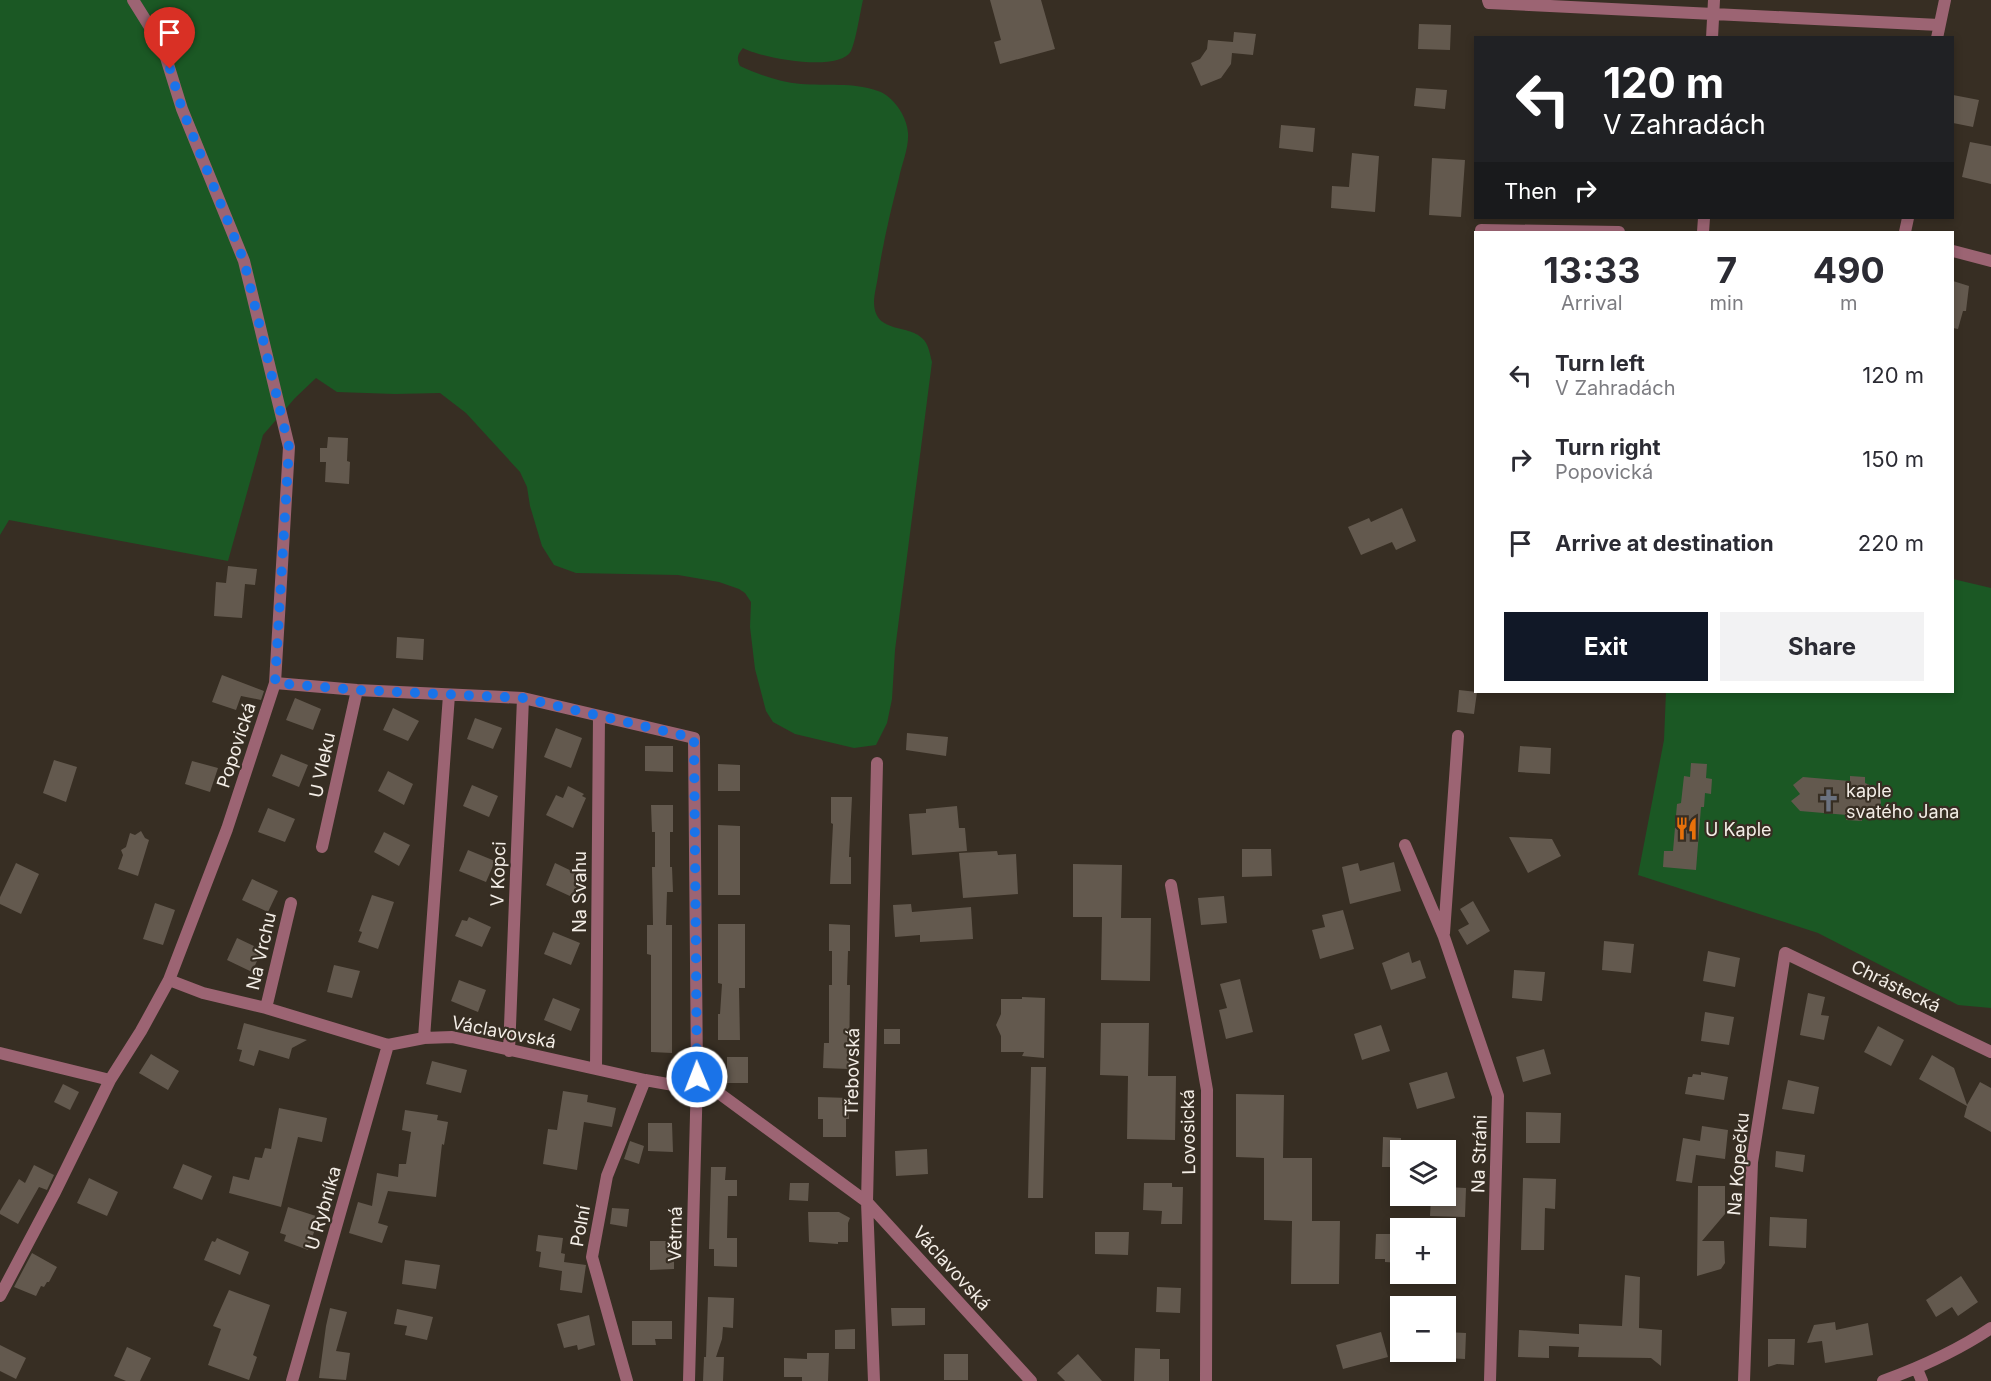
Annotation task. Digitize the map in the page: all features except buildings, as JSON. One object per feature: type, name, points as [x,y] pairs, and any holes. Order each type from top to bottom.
[{"type":"street","name":"Popovická","points":[[0,1296],[54,1194],[110,1080],[141,1031],[169,980],[227,829],[275,683],[289,447],[244,261],[182,109],[163,48],[133,0]]},
{"type":"street","points":[[1937,36],[1945,0]]},
{"type":"street","points":[[1489,2],[1713,6],[1939,25]]},
{"type":"street","points":[[1712,36],[1713,6]]},
{"type":"street","points":[[1954,251],[1991,261]]},
{"type":"street","points":[[275,683],[357,690],[523,698],[599,716]]},
{"type":"street","name":"U Vleku","points":[[322,848],[357,690]]},
{"type":"street","points":[[424,1038],[449,695]]},
{"type":"street","name":"V Kopci","points":[[509,1051],[523,698]]},
{"type":"street","name":"Větrná","points":[[599,716],[694,738],[697,1083],[689,1381]]},
{"type":"street","name":"Na Svahu","points":[[596,1068],[599,716]]},
{"type":"street","name":"Na Stráni","points":[[1444,937],[1458,736]]},
{"type":"street","name":"Třebovská","points":[[874,1381],[867,1202],[877,763]]},
{"type":"street","name":"Na Stráni","points":[[1406,845],[1444,937],[1498,1096],[1490,1381]]},
{"type":"street","name":"Lovosická","points":[[1171,885],[1207,1090],[1206,1381]]},
{"type":"street","name":"Na Vrchu","points":[[266,1008],[291,903]]},
{"type":"street","name":"Chrástecká","points":[[1785,953],[1991,1052]]},
{"type":"street","name":"Na Kopečku","points":[[1744,1381],[1752,1162],[1785,953]]},
{"type":"street","name":"Václavovská","points":[[169,980],[203,993],[266,1008],[388,1045],[424,1038],[452,1037],[645,1080],[697,1083],[867,1202],[1031,1381]]},
{"type":"street","name":"U Rybníka","points":[[292,1381],[388,1045]]},
{"type":"street","points":[[0,1053],[110,1080]]},
{"type":"street","name":"Polní","points":[[627,1381],[592,1257],[607,1176],[645,1080]]},
{"type":"street","points":[[1883,1381],[1917,1369],[1991,1329]]},
{"type":"street","points":[[1917,1369],[1922,1381]]},
{"type":"green space","points":[[0,0],[863,0],[853,46],[844,58],[832,61],[799,62],[766,56],[743,48],[738,58],[740,66],[785,82],[849,85],[878,91],[894,102],[907,127],[907,144],[885,238],[874,303],[880,320],[918,335],[924,340],[932,362],[895,650],[892,699],[887,723],[876,745],[854,748],[795,734],[773,722],[766,711],[755,669],[750,627],[751,602],[739,589],[719,582],[678,575],[576,573],[554,565],[542,546],[527,487],[520,472],[466,413],[440,393],[337,392],[316,378],[263,435],[228,561],[9,520],[0,535]]},
{"type":"green space","points":[[1954,579],[1991,588],[1991,1008],[1958,1005],[1818,933],[1638,875],[1664,740],[1666,693],[1954,693]]},
{"type":"place","name":"kaple svatého Jana","points":[[1828,800]]},
{"type":"place","name":"U Kaple","points":[[1687,829]]},
{"type":"route","points":[[170,69],[182,109],[244,261],[289,447],[275,683],[357,690],[523,698],[694,738],[697,1077]]}]
